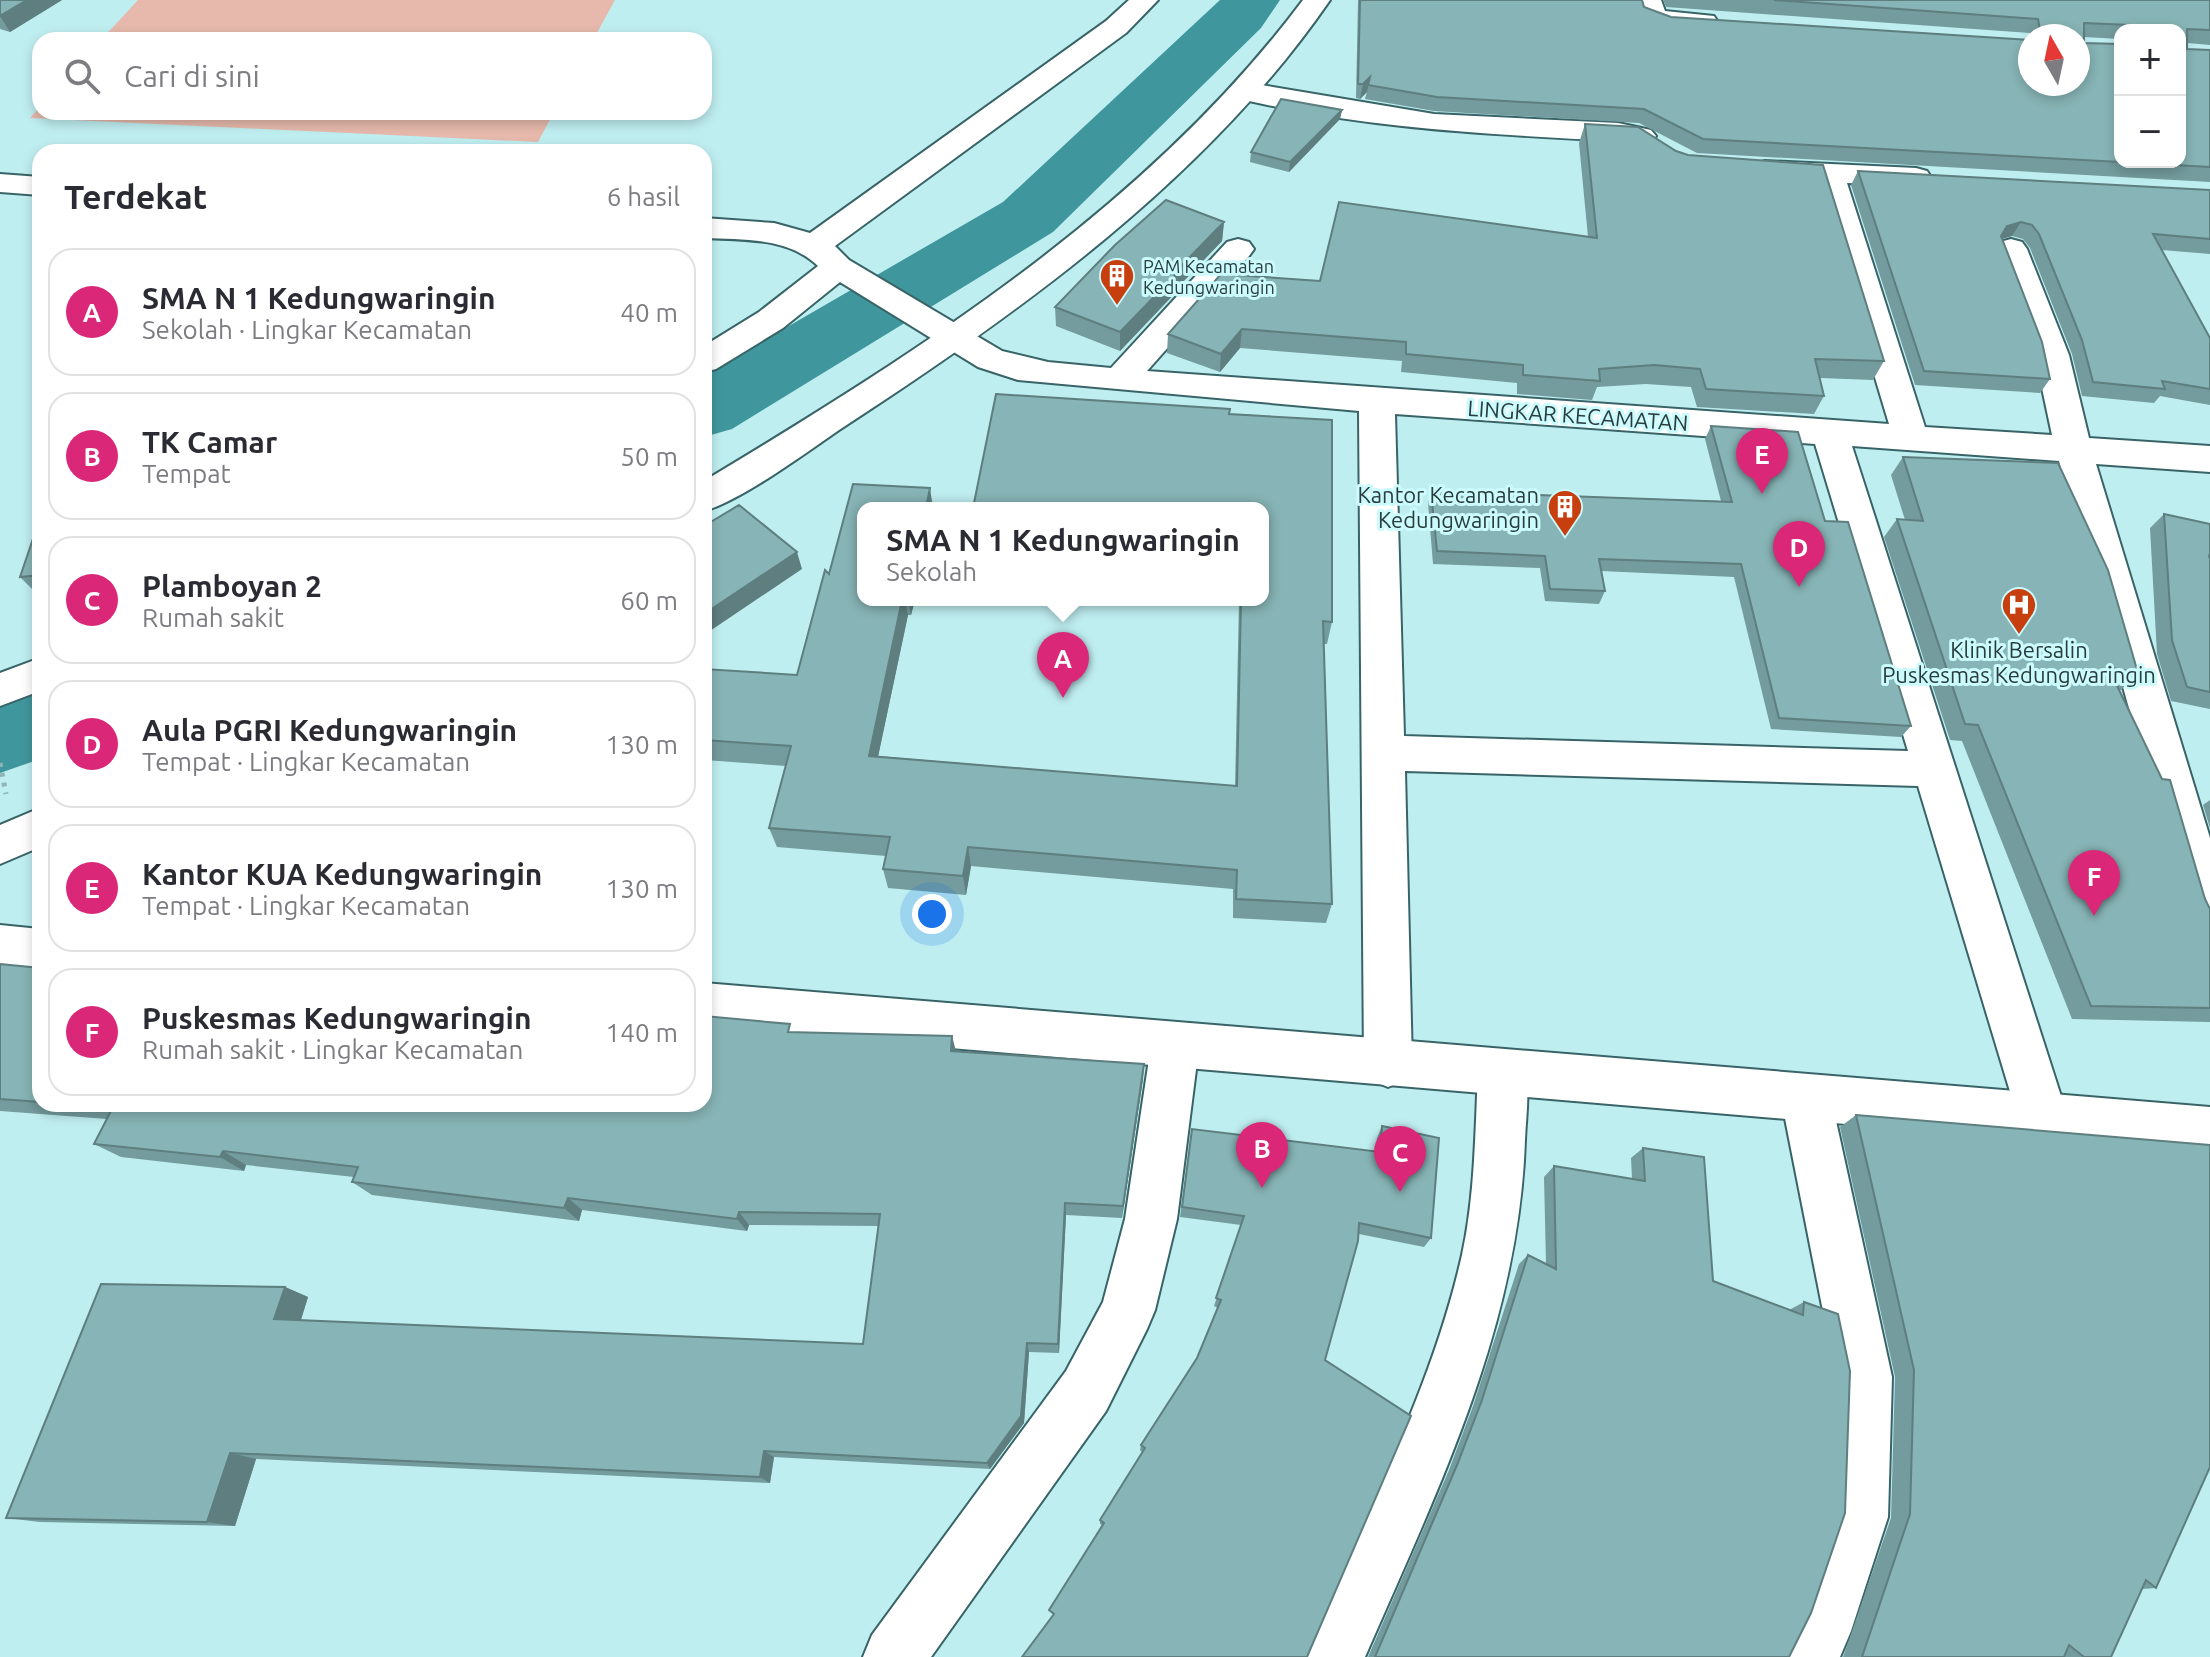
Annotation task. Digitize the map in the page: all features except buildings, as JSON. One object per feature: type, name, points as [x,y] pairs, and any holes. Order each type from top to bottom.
[{"type":"street","points":[[712,356],[771,320],[827,256],[1116,27],[1145,0]]},
{"type":"street","points":[[712,493],[814,432],[942,330],[1096,229],[1166,168],[1243,91],[1317,0]]},
{"type":"street","points":[[1648,0],[1649,9],[1657,18],[1730,24]]},
{"type":"street","points":[[1243,91],[1422,122],[1618,132],[1639,135],[1661,148]]},
{"type":"street","points":[[1737,168],[1941,179]]},
{"type":"street","points":[[1829,173],[1911,438]]},
{"type":"street","points":[[0,183],[32,185]]},
{"type":"street","name":"LINGKAR KECAMATAN","points":[[712,229],[774,233],[827,256],[990,359],[1018,369],[1377,401],[2210,459]]},
{"type":"street","points":[[1120,379],[1238,249]]},
{"type":"street","points":[[2011,249],[2052,355],[2073,448],[2210,913]]},
{"type":"street","points":[[1377,401],[1388,1064]]},
{"type":"street","points":[[1830,433],[2043,1118]]},
{"type":"street","points":[[0,690],[32,677]]},
{"type":"street","points":[[1383,753],[1933,769]]},
{"type":"street","points":[[0,845],[32,831]]},
{"type":"street","points":[[0,946],[32,949]]},
{"type":"street","points":[[712,1006],[2210,1131]]},
{"type":"street","points":[[894,1657],[1086,1391],[1128,1310],[1151,1219],[1175,1046]]},
{"type":"street","points":[[1334,1657],[1401,1505],[1467,1341],[1489,1253],[1503,1073]]},
{"type":"street","points":[[1805,1657],[1821,1631],[1859,1517],[1864,1377],[1806,1098]]},
{"type":"shaded area","points":[[138,0],[615,0],[597,32],[108,32]]},
{"type":"shaded area","points":[[72,120],[550,120],[538,142]]},
{"type":"waterway","points":[[712,405],[1028,217],[1240,15],[1250,0]]},
{"type":"waterway","points":[[0,735],[32,723]]},
{"type":"place","name":"PAM Kecamatan Kedungwaringin","points":[[1117,307]]},
{"type":"place","name":"Kantor KUA Kedungwaringin","points":[[1762,494]]},
{"type":"place","name":"Kantor Kecamatan Kedungwaringin","points":[[1565,538]]},
{"type":"place","name":"Aula PGRI Kedungwaringin","points":[[1799,587]]},
{"type":"place","name":"Klinik Bersalin Puskesmas Kedungwaringin","points":[[2019,636]]},
{"type":"place","name":"SMA N 1 Kedungwaringin","points":[[1063,698]]},
{"type":"place","name":"Puskesmas Kedungwaringin","points":[[2094,916]]},
{"type":"place","name":"TK Camar","points":[[1262,1188]]},
{"type":"place","name":"Plamboyan 2","points":[[1400,1192]]}]
